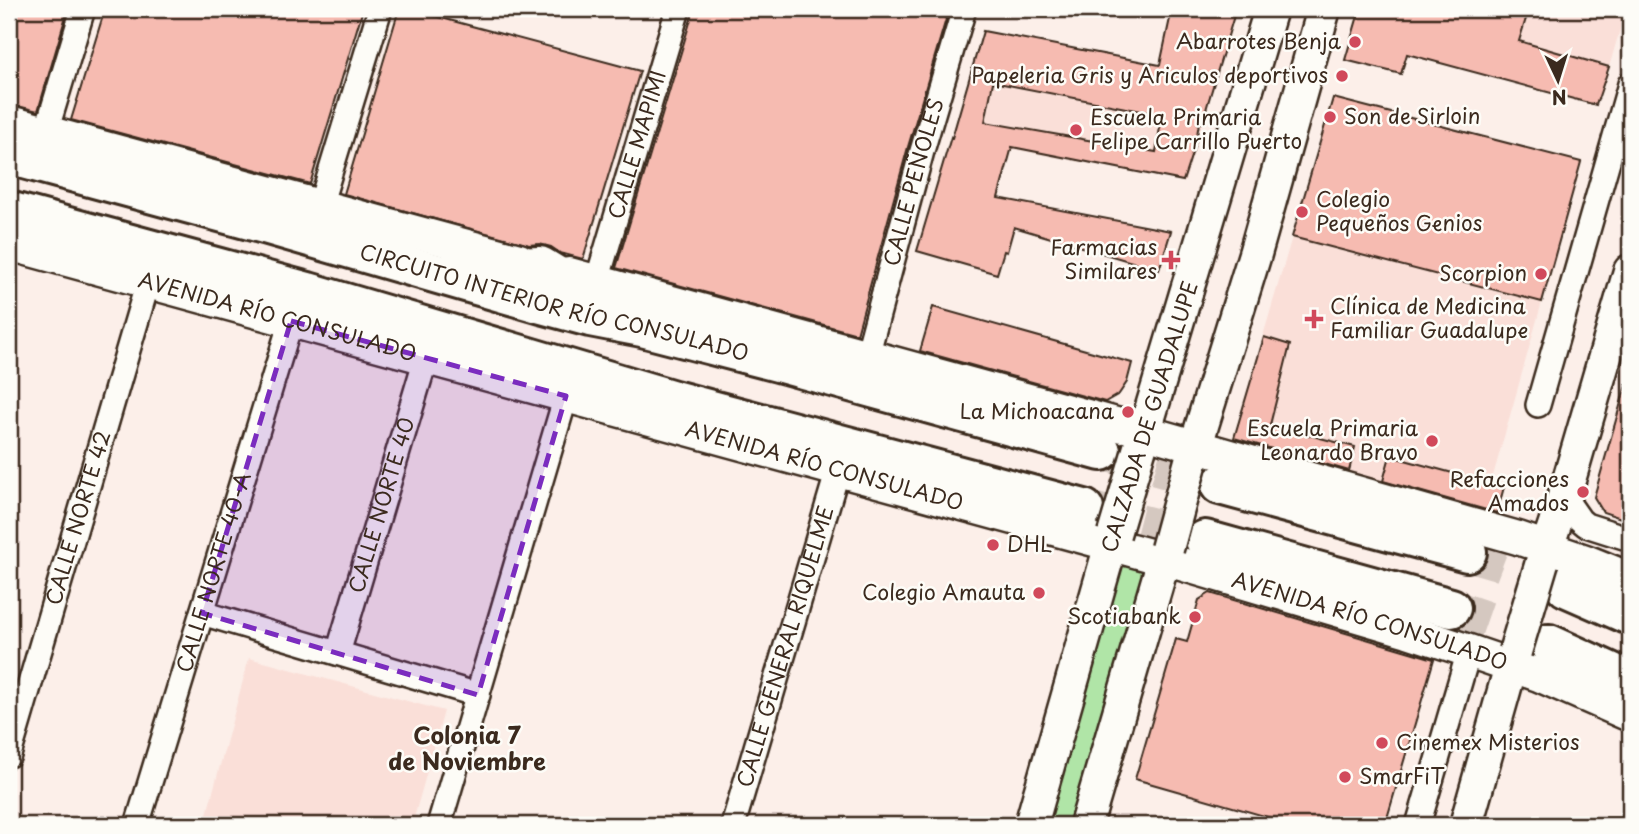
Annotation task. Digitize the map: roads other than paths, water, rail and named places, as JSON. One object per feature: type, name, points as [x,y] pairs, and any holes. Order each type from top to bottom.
[{"type":"highway","name":"CIRCUITO INTERIOR RÍO CONSULADO","points":[[9,155],[268,225],[542,304],[778,362],[1101,451]]},
{"type":"highway","points":[[9,238],[308,292],[432,344],[508,380],[621,385]]},
{"type":"highway","points":[[421,271],[540,266],[642,327]]},
{"type":"highway","points":[[432,344],[621,385],[1084,509]]},
{"type":"highway","points":[[1220,485],[1467,552]]},
{"type":"highway","points":[[1205,540],[1451,608]]},
{"type":"highway","points":[[1552,565],[1630,615]]},
{"type":"highway","points":[[1525,654],[1630,681]]},
{"type":"main road","name":"CALZADA DE GUADALUPE","points":[[1031,825],[1142,439],[1271,9]]},
{"type":"main road","points":[[1086,825],[1193,453],[1255,254],[1324,9]]},
{"type":"main road","points":[[9,122],[867,356],[1193,453],[1552,565],[1630,579]]},
{"type":"main road","name":"AVENIDA RÍO CONSULADO","points":[[9,238],[148,282],[291,321],[432,344]]},
{"type":"main road","points":[[1466,825],[1525,654],[1552,565],[1564,497],[1623,323],[1630,271]]},
{"type":"main road","name":"AVENIDA RÍO CONSULADO","points":[[508,380],[838,470],[1113,539],[1469,651],[1525,654],[1565,685],[1630,715]]},
{"type":"street","points":[[46,132],[83,9]]},
{"type":"street","points":[[320,206],[380,9]]},
{"type":"street","name":"CALLE MAPIMI","points":[[597,282],[678,9]]},
{"type":"street","name":"CALLE PEÑOLES","points":[[867,356],[922,150],[964,9]]},
{"type":"street","points":[[1538,405],[1630,84]]},
{"type":"street","name":"CALLE NORTE 42","points":[[9,755],[148,282]]},
{"type":"street","name":"CALLE NORTE 40-A","points":[[137,825],[291,321]]},
{"type":"street","name":"CALLE NORTE 40","points":[[338,653],[432,344]]},
{"type":"street","points":[[439,825],[566,396]]},
{"type":"street","name":"CALLE GENERAL RIQUELME","points":[[733,825],[838,470]]},
{"type":"street","points":[[1564,497],[1580,520],[1587,525],[1630,539]]},
{"type":"street","points":[[202,613],[478,695]]},
{"type":"street","points":[[1418,825],[1469,651]]},
{"type":"tunnel","points":[[1101,451],[1220,485]]},
{"type":"tunnel","points":[[1084,509],[1205,540]]},
{"type":"tunnel","points":[[1467,552],[1566,587]]},
{"type":"tunnel","points":[[1451,608],[1549,644]]},
{"type":"place","name":"Abarrotes Benja","points":[[1355,42]]},
{"type":"place","name":"Papeleria Gris y Ariculos deportivos","points":[[1342,76]]},
{"type":"place","name":"Son de Sirloin","points":[[1330,117]]},
{"type":"place","name":"Escuela Primaria Felipe Carrillo Puerto","points":[[1076,130]]},
{"type":"place","name":"Colegio Pequeños Genios","points":[[1302,212]]},
{"type":"place","name":"Farmacias Similares","points":[[1171,260]]},
{"type":"place","name":"Scorpion","points":[[1541,274]]},
{"type":"place","name":"Clínica de Medicina Familiar Guadalupe","points":[[1314,319]]},
{"type":"place","name":"La Michoacana","points":[[1128,412]]},
{"type":"place","name":"Escuela Primaria Leonardo Bravo","points":[[1432,441]]},
{"type":"place","name":"Refacciones Amados","points":[[1583,492]]},
{"type":"place","name":"DHL","points":[[993,545]]},
{"type":"place","name":"Colegio Amauta","points":[[1039,593]]},
{"type":"place","name":"Scotiabank","points":[[1195,617]]},
{"type":"place","name":"Cinemex Misterios","points":[[1382,743]]},
{"type":"place","name":"SmarFiT","points":[[1345,777]]},
{"type":"district","name":"Colonia 7 de Noviembre","points":[[467,749]]}]
